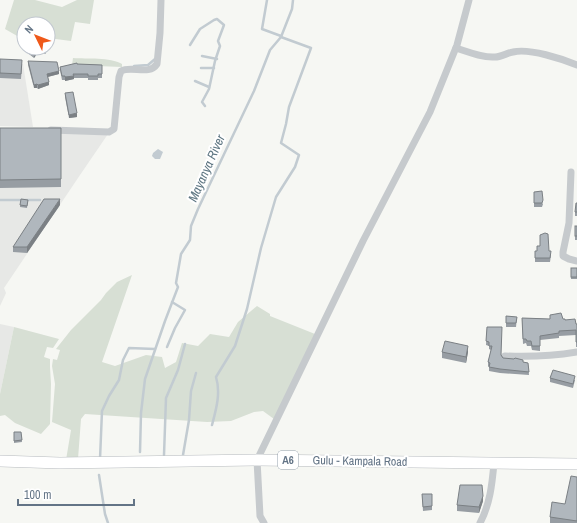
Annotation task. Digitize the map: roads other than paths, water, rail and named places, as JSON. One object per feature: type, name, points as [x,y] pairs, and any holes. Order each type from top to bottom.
[{"type":"main road","name":"Gulu - Kampala Road","points":[[0,460],[68,463],[256,460],[577,464]]},
{"type":"street","points":[[42,130],[109,132],[116,127],[118,77],[121,71],[128,68],[144,70],[155,67],[160,33],[161,0]]},
{"type":"street","points":[[264,523],[260,516],[256,460],[363,241],[430,112],[456,48],[469,0]]},
{"type":"street","points":[[456,48],[496,57],[514,52],[542,54],[560,58],[577,65]]},
{"type":"street","points":[[571,172],[569,223],[563,256],[565,258],[577,261]]},
{"type":"street","points":[[505,356],[555,356],[577,352]]},
{"type":"street","points":[[480,523],[485,514],[492,491],[494,463]]},
{"type":"waterway","points":[[267,0],[262,29],[281,36]]},
{"type":"waterway","name":"Mayanya River","points":[[140,452],[141,413],[145,379],[178,287],[176,283],[181,254],[190,240],[191,226],[198,209],[254,91],[270,50],[281,37],[292,9],[293,0]]},
{"type":"waterway","points":[[190,45],[200,29],[214,20],[217,19],[224,25],[218,41],[220,46],[209,89],[202,102],[205,106]]},
{"type":"waterway","points":[[212,425],[218,395],[216,377],[235,346],[247,309],[261,248],[276,197],[295,167],[299,155],[281,143],[289,107],[311,48],[281,37]]},
{"type":"waterway","points":[[202,56],[217,59]]},
{"type":"waterway","points":[[134,66],[148,65],[155,59]]},
{"type":"waterway","points":[[201,68],[214,68]]},
{"type":"waterway","points":[[195,81],[209,87]]},
{"type":"waterway","points":[[0,200],[40,200]]},
{"type":"waterway","points":[[167,347],[185,310],[172,302]]},
{"type":"waterway","points":[[164,455],[166,398],[178,370],[185,344]]},
{"type":"waterway","name":"Mayanya River","points":[[100,459],[102,411],[119,380],[123,360],[129,348],[155,349]]},
{"type":"waterway","points":[[183,455],[189,420],[191,391],[196,373]]},
{"type":"waterway","name":"Mayanya River","points":[[99,475],[105,514],[108,523]]}]
